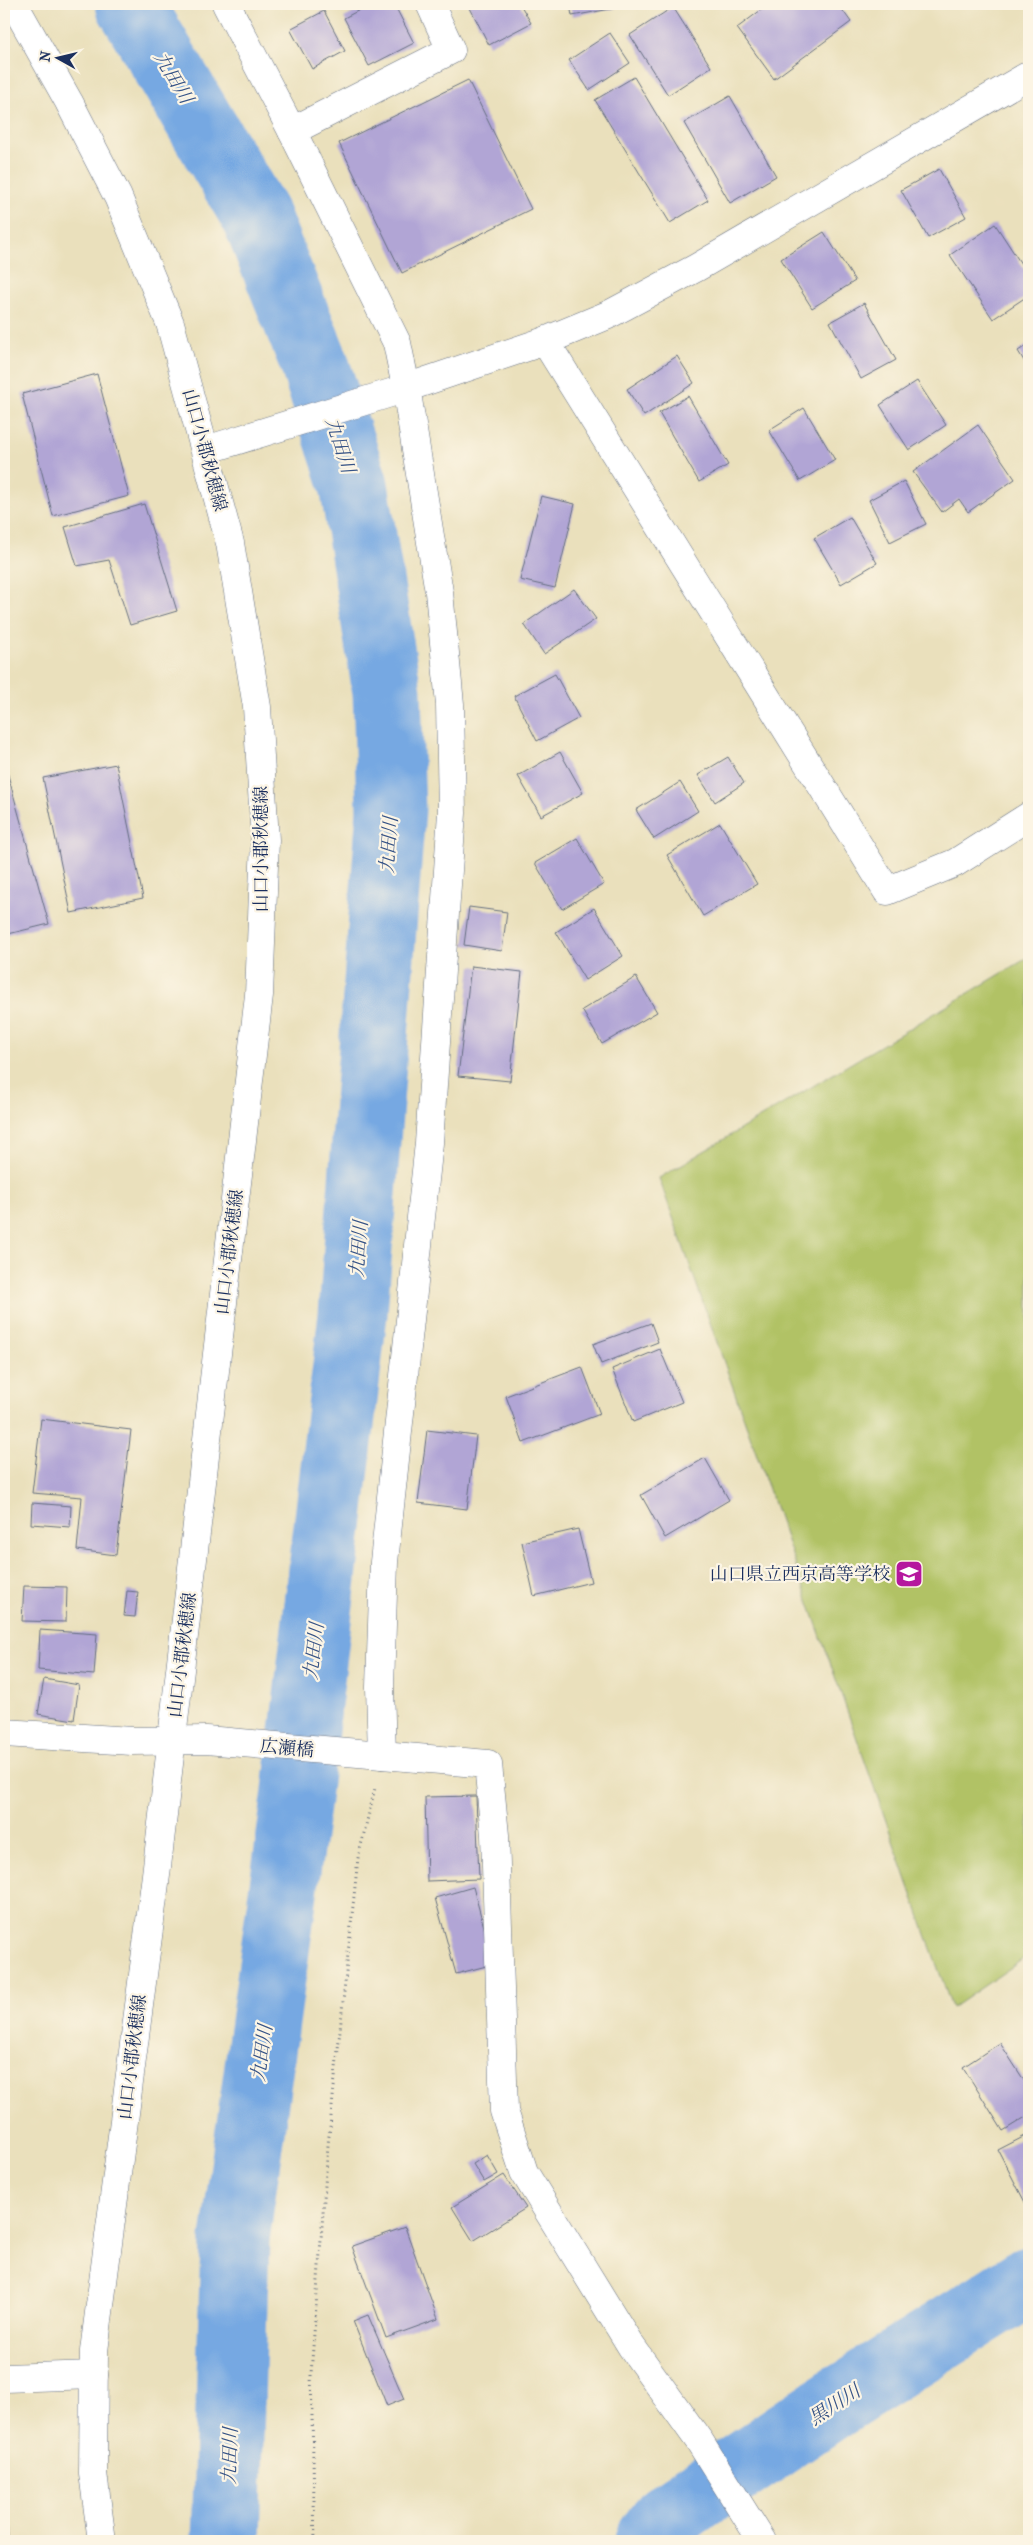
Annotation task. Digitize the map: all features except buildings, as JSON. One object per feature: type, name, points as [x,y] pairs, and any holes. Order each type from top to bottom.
[{"type":"street","name":"山口小郡秋穂線","points":[[14,4],[69,102],[118,197],[170,323],[230,543],[257,707],[265,840],[259,995],[172,1741],[94,2351],[93,2473],[102,2541]]},
{"type":"street","points":[[226,4],[292,131],[397,343],[401,389],[439,592],[450,704],[452,813],[429,1143],[384,1562],[380,1687],[375,1755]]},
{"type":"street","points":[[292,131],[452,50],[430,4]]},
{"type":"street","points":[[206,450],[401,389],[545,341],[608,315],[696,268],[1029,75]]},
{"type":"street","points":[[545,341],[887,891],[955,863],[1029,816]]},
{"type":"street","name":"広瀬橋","points":[[4,1733],[172,1741],[206,1740],[488,1764],[495,1835],[504,2111],[524,2172],[631,2346],[700,2442],[762,2541]]},
{"type":"street","points":[[4,2378],[94,2375]]},
{"type":"path","points":[[315,2541],[311,2374],[328,2145],[358,1858],[375,1755]]},
{"type":"green space","name":"山口県立西京高等学校","points":[[1029,957],[1029,1955],[952,2008],[659,1178]]},
{"type":"waterway","name":"九田川","points":[[130,4],[255,215],[314,362],[354,485],[387,692],[391,810],[353,1314],[296,1799],[235,2239],[226,2541]]},
{"type":"waterway","name":"黒川川","points":[[649,2541],[665,2518],[838,2401],[1029,2280]]},
{"type":"place","name":"山口県立西京高等学校","points":[[909,1574]]}]
